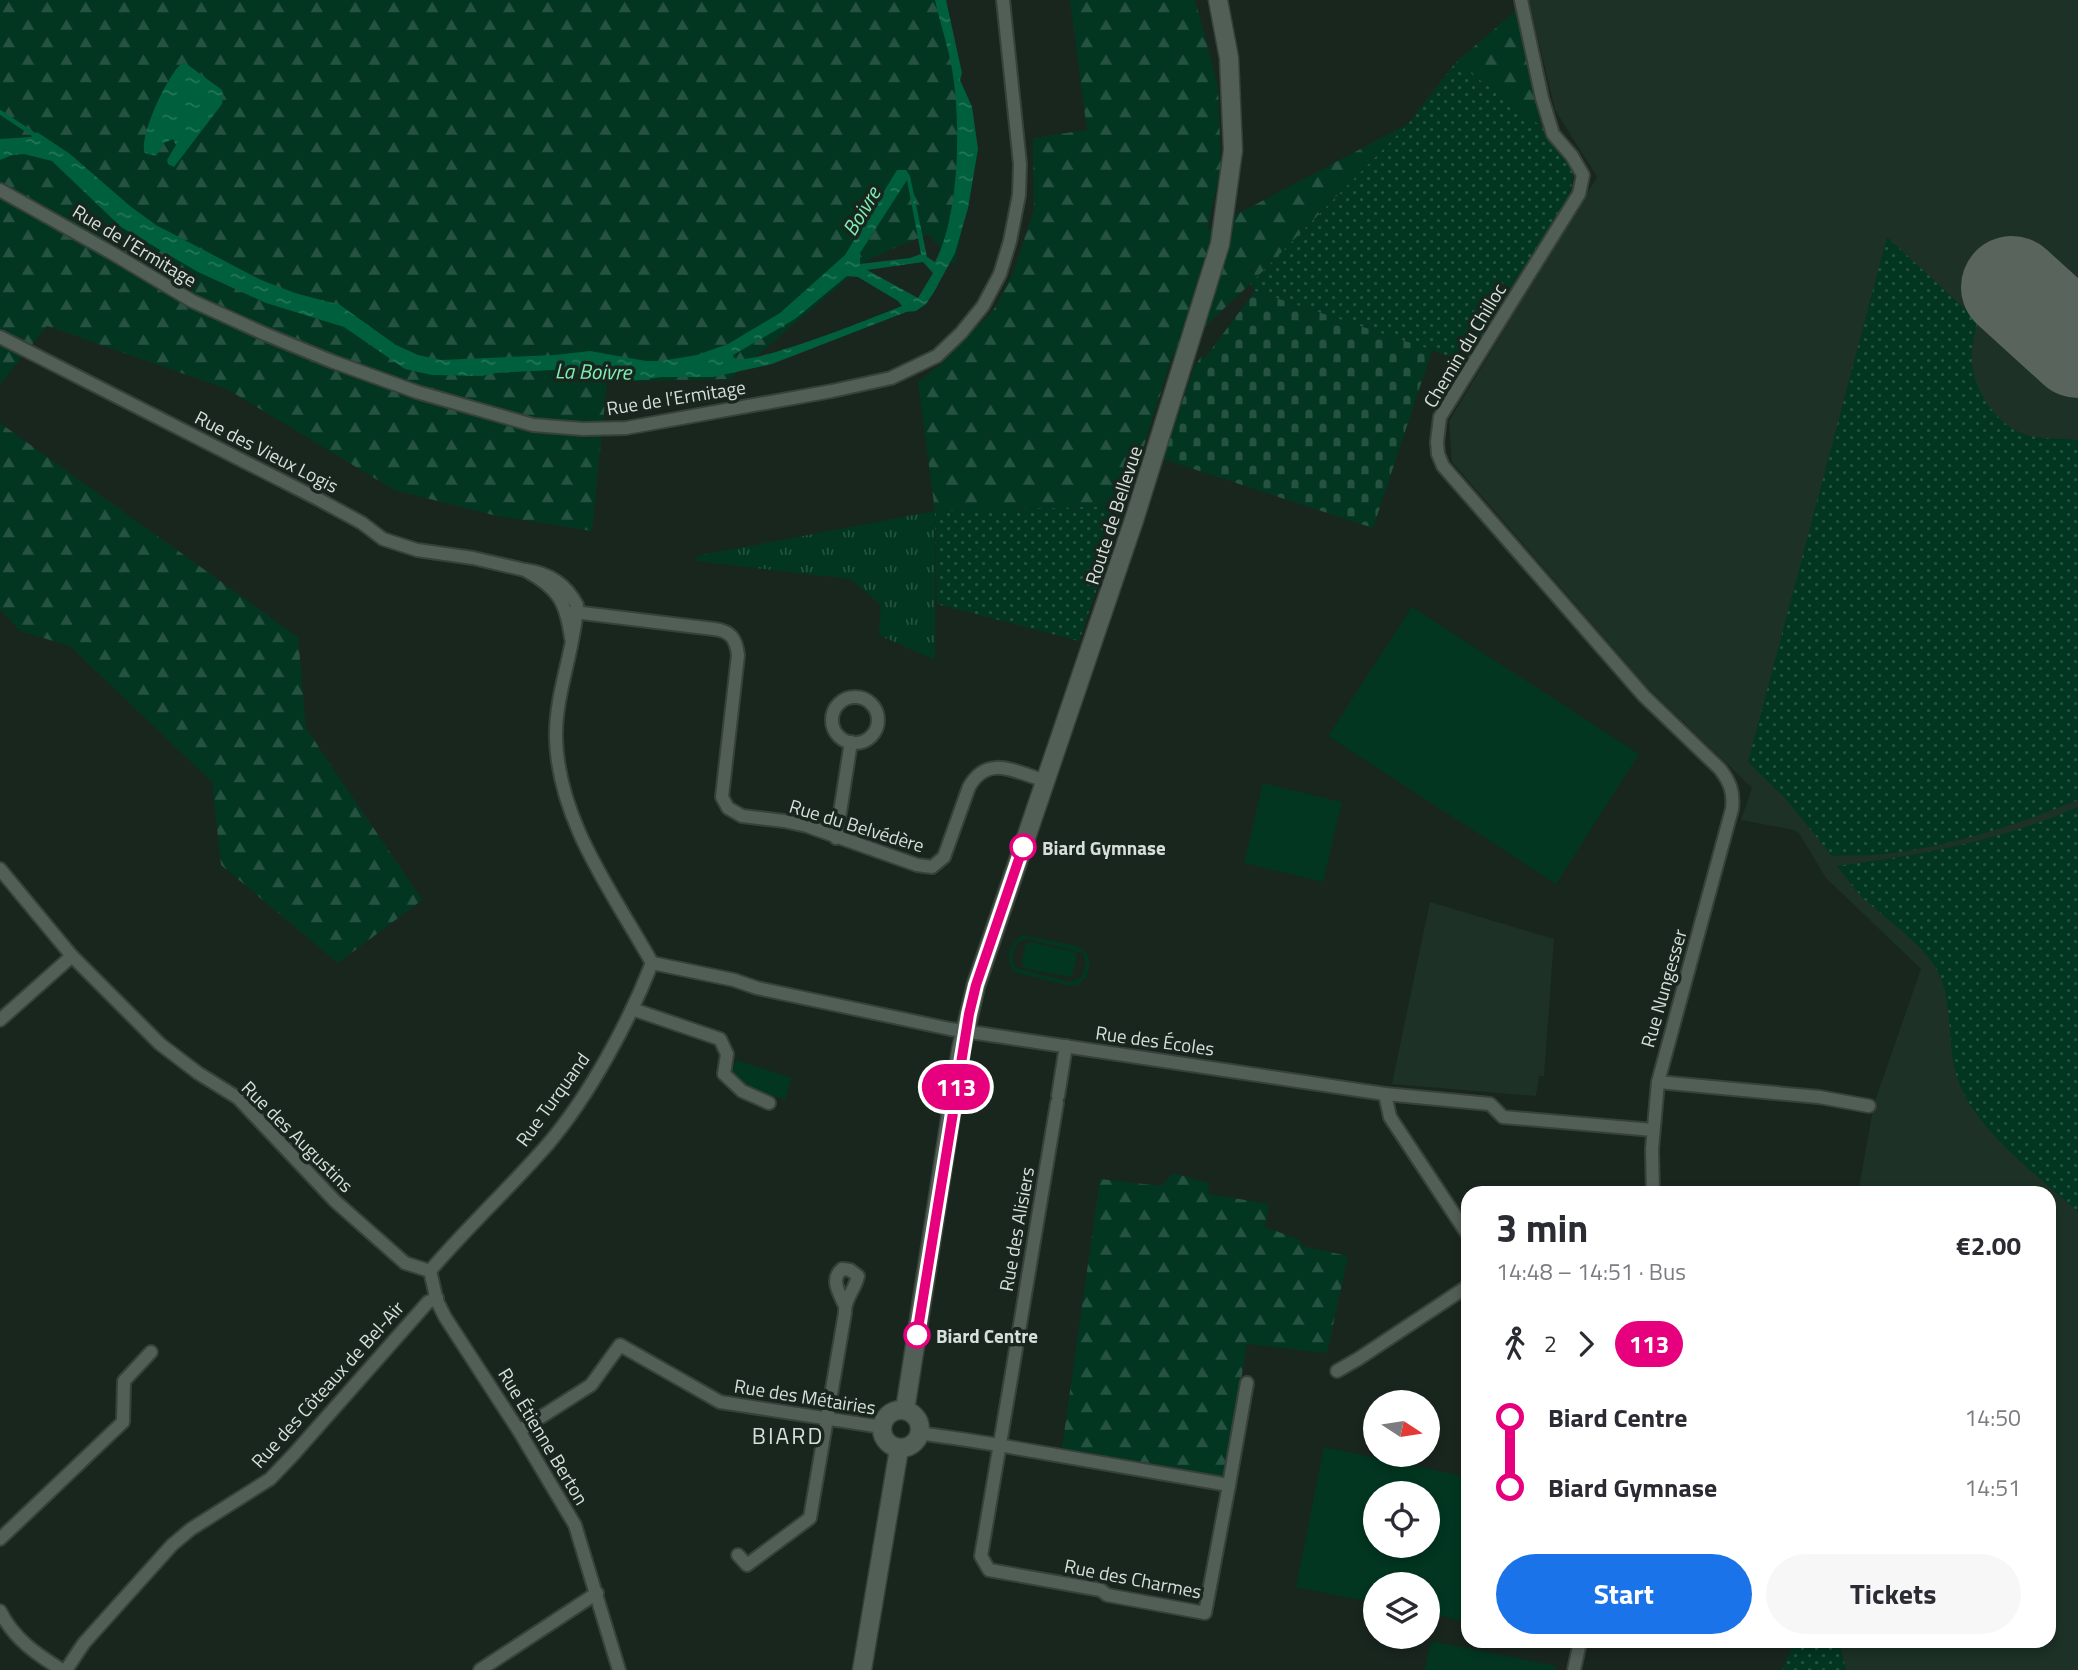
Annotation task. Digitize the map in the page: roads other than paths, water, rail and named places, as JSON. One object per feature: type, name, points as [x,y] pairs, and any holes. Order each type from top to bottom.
[{"type":"street","name":"Rue de l’Ermitage","points":[[0,190],[192,301],[265,334],[417,392],[533,425],[583,429],[626,428],[832,391],[891,379],[937,356],[983,306],[1000,274],[1014,225],[1020,172],[1003,0]]},
{"type":"street","name":"Route de Bellevue","points":[[905,1410],[965,1032],[976,985],[1135,517],[1220,244],[1233,150],[1229,58],[1218,0]]},
{"type":"street","name":"Chemin du Chilloc","points":[[1521,0],[1542,98],[1553,134],[1583,174],[1579,194],[1440,417],[1438,454],[1443,466],[1457,484],[1536,570],[1644,696],[1720,769],[1729,781],[1733,796]]},
{"type":"street","name":"Rue des Vieux Logis","points":[[0,337],[318,499],[362,523],[383,539],[417,550],[473,558],[551,577],[571,593],[577,605],[572,613]]},
{"type":"street","name":"Rue du Belvédère","points":[[572,613],[724,630],[733,636],[738,655],[722,797],[728,808],[742,816],[807,826],[917,865],[932,867],[944,857],[970,787],[982,771],[990,767],[1002,768],[1046,781]]},
{"type":"street","points":[[572,613],[571,638],[556,736],[562,780],[573,817],[594,864],[652,962]]},
{"type":"street","points":[[836,838],[851,743]]},
{"type":"street","name":"Rue Nungesser","points":[[1653,1186],[1653,1130],[1658,1082],[1732,809],[1733,796]]},
{"type":"street","name":"Rue des Augustins","points":[[0,869],[72,956],[160,1044],[198,1073],[238,1098],[335,1201],[405,1263],[430,1271]]},
{"type":"street","points":[[0,1020],[72,956]]},
{"type":"street","name":"Rue Turquand","points":[[430,1271],[548,1143],[611,1050],[652,962]]},
{"type":"street","name":"Rue des Écoles","points":[[652,962],[734,980],[757,988],[965,1032],[1385,1094],[1490,1104],[1503,1117],[1653,1130]]},
{"type":"street","points":[[632,1009],[720,1039],[727,1054],[724,1074],[742,1091],[769,1103]]},
{"type":"street","name":"Rue des Alisiers","points":[[999,1445],[1066,1046]]},
{"type":"street","points":[[1658,1082],[1819,1097],[1869,1106]]},
{"type":"street","points":[[1385,1094],[1390,1117],[1461,1224]]},
{"type":"street","name":"Rue Étienne Berton","points":[[430,1271],[445,1317],[519,1431],[575,1525],[619,1670]]},
{"type":"street","points":[[1337,1371],[1461,1291]]},
{"type":"street","name":"Rue des Côteaux de Bel-Air","points":[[0,1611],[15,1636],[64,1670],[84,1643],[172,1545],[191,1529],[270,1479],[428,1302],[437,1298]]},
{"type":"street","points":[[738,1555],[747,1565],[810,1517],[845,1313],[844,1304]]},
{"type":"street","name":"Rue des Métairies","points":[[519,1431],[591,1385],[620,1345],[720,1402],[882,1427]]},
{"type":"street","points":[[0,1539],[123,1422],[124,1381],[151,1352]]},
{"type":"street","points":[[920,1433],[1228,1485],[1247,1383]]},
{"type":"street","points":[[905,1410],[911,1412],[919,1421],[920,1433],[915,1443],[899,1448],[888,1444],[882,1427],[883,1421],[892,1412],[905,1410]]},
{"type":"street","name":"Rue des Charmes","points":[[999,1445],[981,1556],[989,1570],[1101,1590],[1107,1595],[1205,1613],[1228,1485]]},
{"type":"street","points":[[862,1670],[899,1448]]},
{"type":"street","points":[[480,1670],[597,1594]]},
{"type":"street","points":[[1574,1670],[1579,1648]]},
{"type":"water","name":"La Boivre","points":[[935,0],[946,0],[962,73],[960,80],[972,107],[978,149],[968,208],[955,253],[934,292],[926,304],[916,311],[906,312],[772,364],[713,377],[662,377],[629,381],[607,372],[570,374],[553,370],[482,376],[432,375],[405,369],[344,327],[266,303],[198,272],[121,227],[52,161],[24,154],[0,160],[0,139],[31,137],[37,132],[70,154],[156,225],[261,280],[295,293],[340,305],[396,345],[418,355],[441,360],[590,351],[661,361],[697,355],[728,344],[780,313],[845,255],[897,170],[906,170],[910,176],[927,257],[935,262],[943,242],[954,194],[957,114],[952,69]],"holes":[[[907,180],[921,254],[910,258],[860,264],[860,253]],[[923,262],[933,273],[918,298],[867,270]],[[847,276],[858,277],[902,306],[788,348],[745,359],[734,358],[733,355],[795,319]]]},
{"type":"water","points":[[184,62],[222,90],[223,96],[222,104],[174,167],[168,164],[167,160],[176,145],[173,139],[164,143],[156,156],[145,153],[144,145],[150,120],[163,90]]},
{"type":"waterway","name":"Boivre","points":[[0,112],[39,138]]},
{"type":"place","name":"Biard Gymnase","points":[[1023,847]]},
{"type":"place","name":"Biard Centre","points":[[917,1335]]},
{"type":"district","name":"BIARD","points":[[788,1435]]}]
